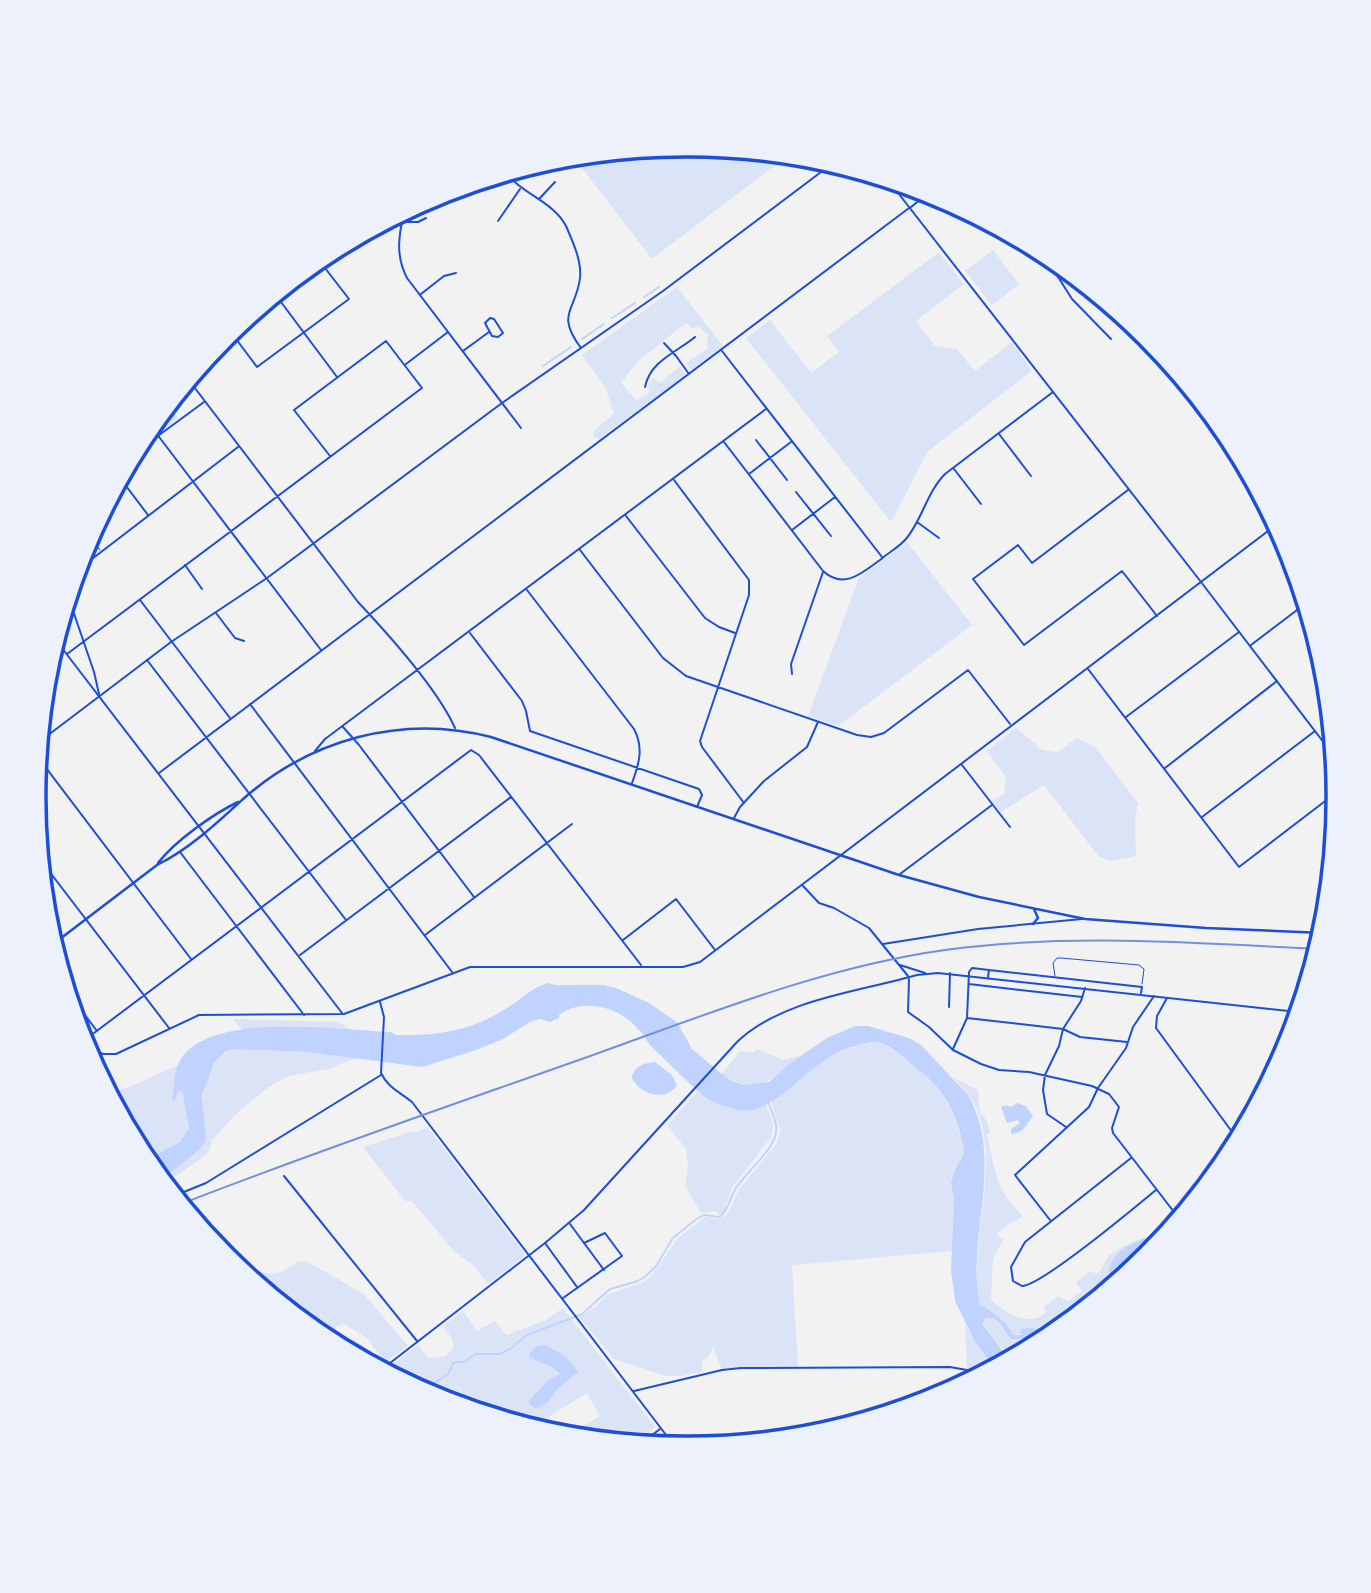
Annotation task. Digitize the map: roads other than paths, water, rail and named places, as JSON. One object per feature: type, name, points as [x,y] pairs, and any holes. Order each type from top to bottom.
[{"type":"highway","points":[[62,938],[294,763],[353,738],[403,729],[455,729],[491,737],[899,875],[1034,909],[1085,919],[1311,932]]},
{"type":"highway","points":[[157,865],[166,852],[225,809],[242,801]]},
{"type":"highway","points":[[1032,924],[1038,918],[1034,909]]},
{"type":"street","points":[[49,734],[171,642],[267,578],[502,402],[684,276],[822,172]]},
{"type":"street","points":[[513,180],[561,219],[579,262],[580,281],[568,320],[571,334],[582,348]]},
{"type":"street","points":[[539,200],[555,182]]},
{"type":"street","points":[[498,221],[521,188]]},
{"type":"street","points":[[898,193],[1323,741]]},
{"type":"street","points":[[158,773],[919,201]]},
{"type":"street","points":[[402,223],[418,222],[426,218]]},
{"type":"street","points":[[401,224],[398,246],[407,278],[521,428]]},
{"type":"street","points":[[237,340],[257,367],[349,299],[325,268]]},
{"type":"street","points":[[420,295],[444,276],[456,273]]},
{"type":"street","points":[[1058,276],[1072,299],[1111,338]]},
{"type":"street","points":[[281,301],[337,377]]},
{"type":"street","points":[[491,318],[496,320],[503,331],[502,335],[496,337],[489,332],[485,323],[491,318]]},
{"type":"street","points":[[405,365],[448,332]]},
{"type":"street","points":[[463,351],[489,332]]},
{"type":"street","points":[[645,387],[649,373],[672,352],[695,337]]},
{"type":"street","points":[[66,654],[422,388],[386,341],[294,410],[330,456]]},
{"type":"street","points":[[664,343],[689,374]]},
{"type":"street","points":[[721,350],[882,558]]},
{"type":"street","points":[[194,387],[313,544],[446,710],[455,729]]},
{"type":"street","points":[[724,441],[823,571],[833,578],[851,579],[907,538],[940,480],[1054,392]]},
{"type":"street","points":[[155,438],[205,401]]},
{"type":"street","points":[[315,752],[325,739],[342,726],[766,409]]},
{"type":"street","points":[[999,434],[1031,475]]},
{"type":"street","points":[[158,436],[321,650]]},
{"type":"street","points":[[756,440],[787,480]]},
{"type":"street","points":[[749,474],[792,441]]},
{"type":"street","points":[[91,560],[239,446]]},
{"type":"street","points":[[954,468],[981,504]]},
{"type":"street","points":[[673,479],[749,580],[749,595],[700,741],[744,803]]},
{"type":"street","points":[[126,486],[148,516]]},
{"type":"street","points":[[1129,489],[1032,563],[1018,545],[973,579],[1024,645],[1122,571],[1157,616]]},
{"type":"street","points":[[796,492],[831,536]]},
{"type":"street","points":[[792,530],[836,497]]},
{"type":"street","points":[[625,515],[705,618],[736,633]]},
{"type":"street","points":[[916,522],[939,538]]},
{"type":"street","points":[[99,1052],[116,1054],[191,1018],[207,1014],[344,1014],[452,972],[482,966],[688,966],[700,962],[1267,531]]},
{"type":"street","points":[[580,550],[663,658],[686,676],[818,722],[871,737],[884,733],[968,670],[1012,726]]},
{"type":"street","points":[[185,565],[202,589]]},
{"type":"street","points":[[792,674],[791,664],[823,571]]},
{"type":"street","points":[[526,590],[634,729],[641,746],[632,784]]},
{"type":"street","points":[[139,599],[230,718]]},
{"type":"street","points":[[1250,646],[1298,610]]},
{"type":"street","points":[[73,611],[99,695]]},
{"type":"street","points":[[216,613],[235,638],[244,641]]},
{"type":"street","points":[[1125,718],[1239,631]]},
{"type":"street","points":[[469,632],[522,701],[530,731],[699,789],[702,795],[697,807]]},
{"type":"street","points":[[63,650],[344,1014]]},
{"type":"street","points":[[147,660],[346,920]]},
{"type":"street","points":[[1088,668],[1239,867],[1326,801]]},
{"type":"street","points":[[1164,768],[1277,681]]},
{"type":"street","points":[[250,704],[452,972]]},
{"type":"street","points":[[734,819],[744,803],[769,776],[807,747],[818,722]]},
{"type":"street","points":[[342,726],[474,897]]},
{"type":"street","points":[[1201,817],[1315,731]]},
{"type":"street","points":[[92,1035],[308,870],[468,751],[473,750],[641,965]]},
{"type":"street","points":[[962,764],[1010,827]]},
{"type":"street","points":[[47,769],[191,959]]},
{"type":"street","points":[[299,956],[511,797]]},
{"type":"street","points":[[899,875],[992,804]]},
{"type":"street","points":[[424,935],[572,824]]},
{"type":"street","points":[[179,852],[304,1015]]},
{"type":"street","points":[[50,873],[169,1028]]},
{"type":"street","points":[[803,885],[819,903],[865,925],[909,978],[908,1012],[953,1050],[999,1070],[1045,1074],[1098,1088],[1110,1094],[1118,1103],[1119,1111],[1112,1130],[1173,1211]]},
{"type":"street","points":[[622,941],[676,900],[716,951]]},
{"type":"street","points":[[882,944],[970,930],[1085,919]]},
{"type":"street","points":[[899,965],[929,973],[968,974],[1289,1011]]},
{"type":"street","points":[[953,1050],[967,1018],[968,974],[972,968],[1142,987],[1141,994]]},
{"type":"street","points":[[988,977],[989,970]]},
{"type":"street","points":[[389,1363],[569,1223],[604,1189],[749,1031],[771,1016],[805,1005],[929,973]]},
{"type":"street","points":[[949,1007],[950,973]]},
{"type":"street","points":[[1066,979],[1066,986]]},
{"type":"street","points":[[969,984],[1083,997]]},
{"type":"street","points":[[1067,1128],[1047,1114],[1043,1090],[1045,1074],[1059,1046],[1063,1029],[1083,997],[1085,988]]},
{"type":"street","points":[[1051,1221],[1015,1175],[1089,1107],[1098,1088],[1124,1052],[1133,1027],[1155,996]]},
{"type":"street","points":[[1168,998],[1157,1016],[1156,1028],[1231,1131]]},
{"type":"street","points":[[380,1001],[384,1014],[382,1074],[390,1086],[412,1102],[667,1436]]},
{"type":"street","points":[[83,1013],[97,1031]]},
{"type":"street","points":[[967,1018],[1063,1029],[1076,1036],[1128,1042]]},
{"type":"street","points":[[183,1192],[205,1183],[382,1074]]},
{"type":"street","points":[[1132,1157],[1022,1245],[1011,1267],[1013,1281],[1022,1286],[1034,1283],[1157,1190]]},
{"type":"street","points":[[285,1176],[417,1341]]},
{"type":"street","points":[[569,1223],[604,1270]]},
{"type":"street","points":[[562,1299],[622,1256],[608,1235],[601,1233],[584,1243]]},
{"type":"street","points":[[545,1243],[578,1287]]},
{"type":"street","points":[[633,1391],[737,1368],[950,1367],[968,1370]]},
{"type":"street","points":[[652,1435],[661,1428]]},
{"type":"lane","points":[[97,545],[102,552]]},
{"type":"lane","points":[[1055,978],[1053,963],[1057,958],[1139,965],[1144,972],[1142,987]]},
{"type":"water","points":[[549,983],[604,985],[649,1003],[677,1022],[692,1049],[722,1074],[743,1085],[769,1082],[789,1064],[827,1038],[855,1026],[868,1026],[909,1038],[921,1045],[968,1095],[979,1120],[985,1173],[977,1253],[980,1306],[984,1306],[1005,1322],[1014,1335],[1021,1335],[1020,1330],[1031,1327],[1039,1330],[1027,1338],[1013,1340],[998,1322],[985,1318],[983,1324],[1003,1352],[988,1360],[975,1342],[955,1301],[951,1270],[954,1201],[951,1183],[964,1153],[959,1129],[944,1097],[929,1079],[892,1048],[881,1043],[855,1046],[841,1051],[816,1066],[770,1102],[751,1110],[737,1110],[706,1098],[652,1047],[629,1020],[600,1007],[578,1007],[550,1022],[540,1019],[530,1022],[503,1039],[422,1067],[308,1052],[233,1049],[225,1052],[214,1063],[202,1096],[206,1141],[198,1151],[169,1174],[155,1155],[180,1142],[189,1128],[182,1090],[174,1101],[172,1099],[179,1061],[199,1043],[222,1033],[280,1026],[391,1032],[396,1035],[440,1033],[467,1027],[494,1016],[537,987]]},
{"type":"water","points":[[655,1062],[672,1075],[677,1085],[660,1095],[641,1089],[632,1078],[637,1068]]},
{"type":"water","points":[[1017,1103],[1026,1106],[1033,1116],[1022,1130],[1011,1134],[1011,1129],[1020,1123],[1018,1120],[1007,1123],[1001,1107],[1011,1107]]},
{"type":"water","points":[[1150,1236],[1109,1276],[1113,1259],[1126,1247]]},
{"type":"water","points":[[544,1345],[563,1356],[578,1372],[559,1388],[547,1403],[535,1409],[528,1402],[548,1380],[560,1374],[554,1368],[530,1358],[529,1354],[537,1346]]},
{"type":"waterway","points":[[644,297],[659,287]]},
{"type":"waterway","points":[[612,318],[635,303]]},
{"type":"waterway","points":[[582,339],[604,324]]},
{"type":"waterway","points":[[543,366],[571,347]]},
{"type":"waterway","points":[[432,1384],[448,1374],[454,1362],[465,1362],[475,1354],[500,1354],[527,1335],[582,1314],[610,1289],[646,1276],[656,1266],[673,1238],[695,1220],[704,1215],[720,1217],[736,1188],[774,1140],[775,1121],[768,1101]]},
{"type":"railway","points":[[190,1201],[723,1008],[855,968],[945,950],[1038,942],[1178,942],[1307,948]]}]
